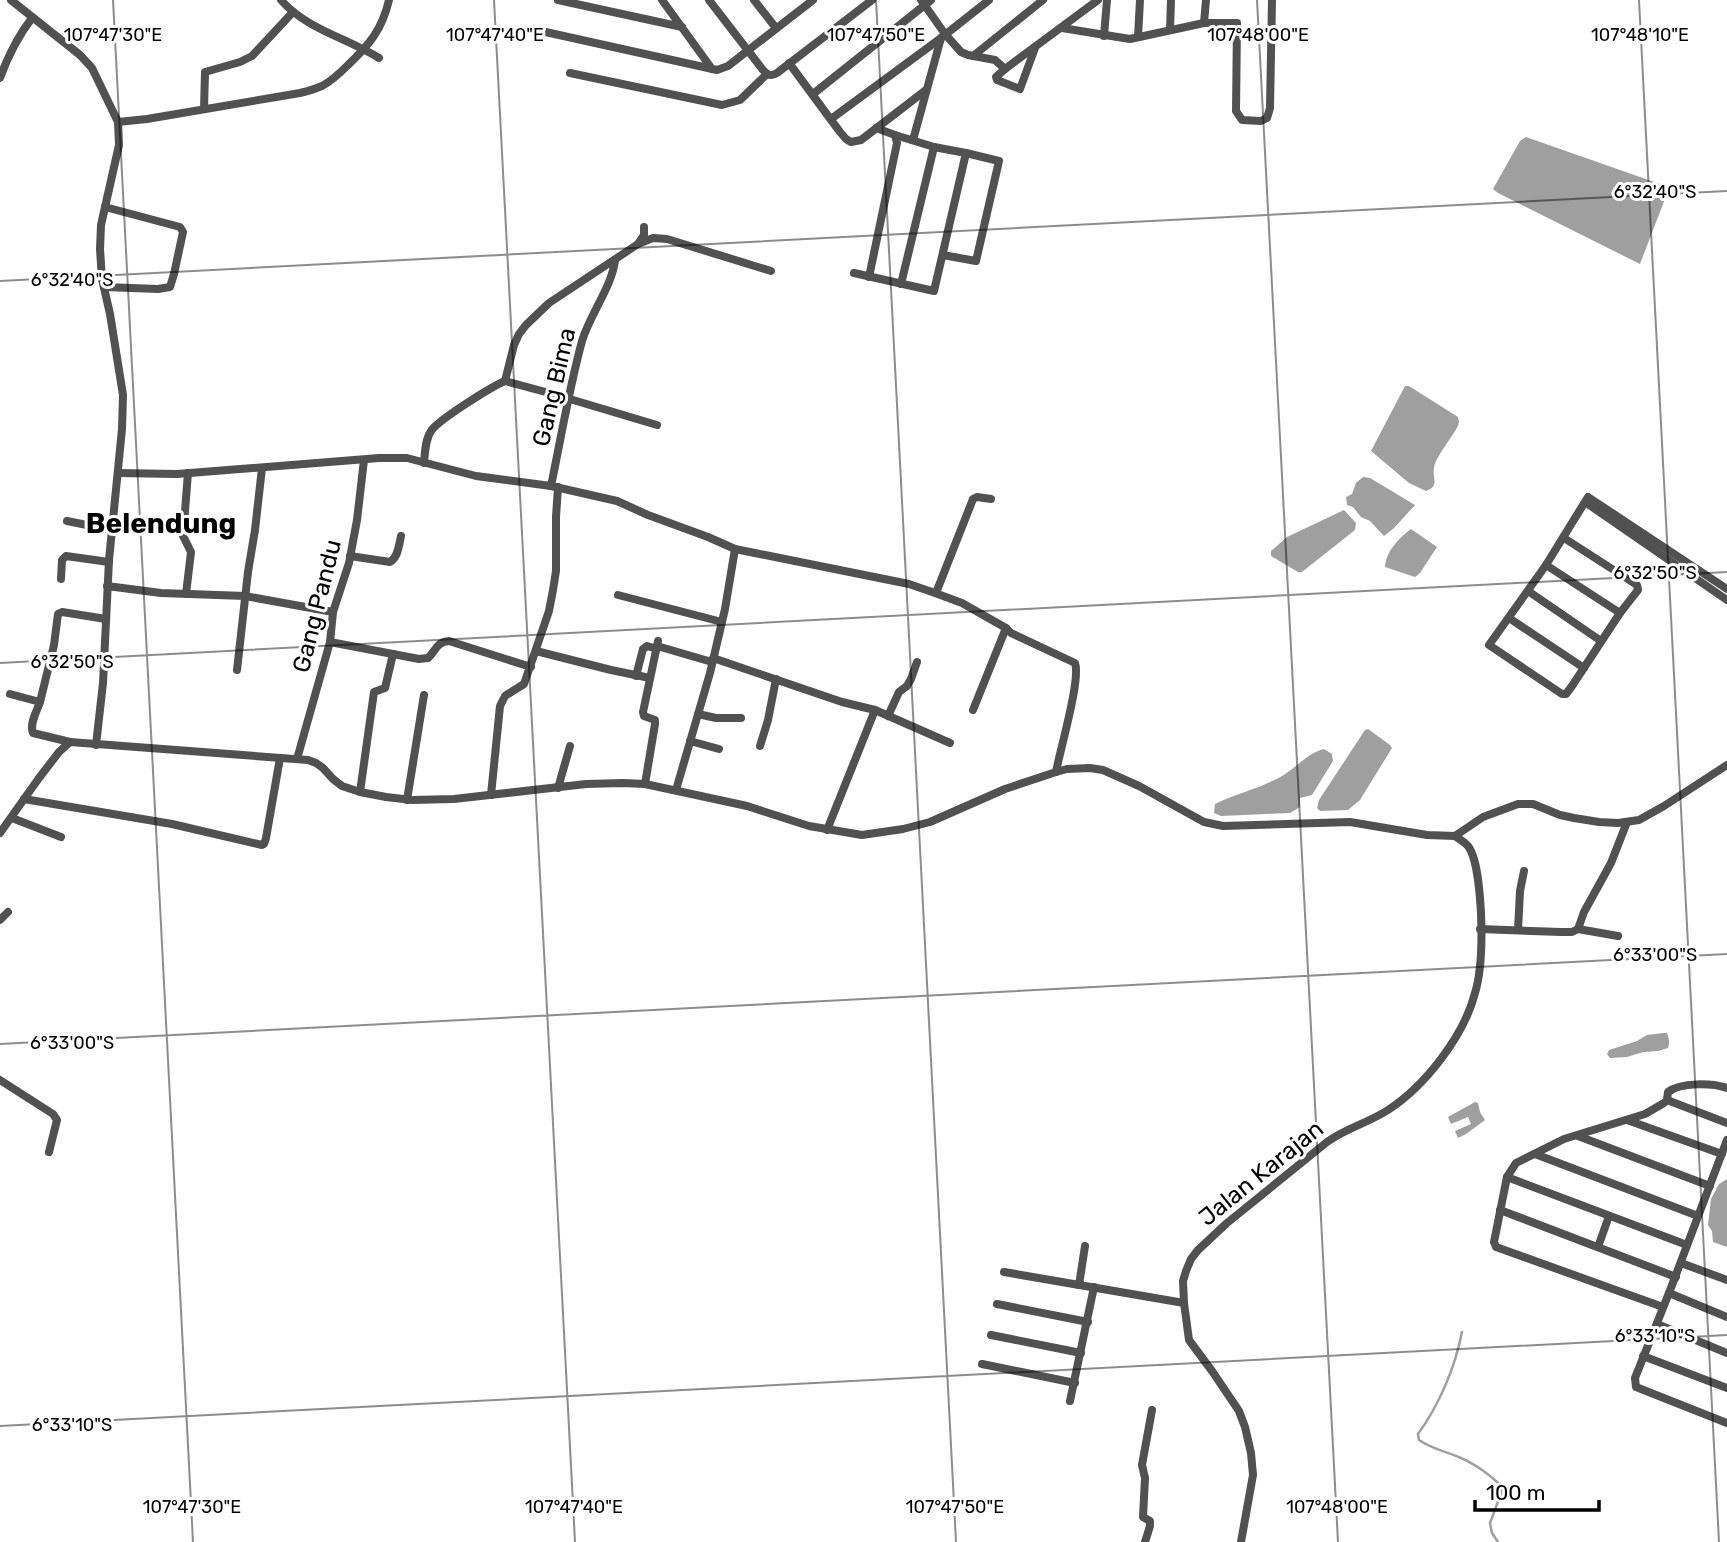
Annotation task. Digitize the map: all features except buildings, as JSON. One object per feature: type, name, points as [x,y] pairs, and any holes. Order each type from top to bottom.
[{"type":"street","points":[[11,0],[21,4],[32,18],[80,55],[92,68],[118,122],[119,145],[101,225],[100,249],[123,395],[107,586],[103,682],[96,744]]},
{"type":"street","points":[[281,0],[311,24],[379,58]]},
{"type":"street","points":[[118,122],[204,110],[319,88],[339,75],[374,39],[389,0]]},
{"type":"street","points":[[558,0],[682,27]]},
{"type":"street","points":[[662,0],[712,69]]},
{"type":"street","points":[[709,0],[767,74],[774,75],[872,0]]},
{"type":"street","points":[[754,0],[776,28]]},
{"type":"street","points":[[794,0],[801,9]]},
{"type":"street","points":[[532,29],[722,69],[813,0]]},
{"type":"street","points":[[831,119],[989,0]]},
{"type":"street","points":[[972,56],[1044,0]]},
{"type":"street","points":[[1020,89],[997,80],[996,77],[1098,0]]},
{"type":"street","points":[[1104,36],[1107,0]]},
{"type":"street","points":[[1138,37],[1140,0]]},
{"type":"street","points":[[1171,0],[1171,30]]},
{"type":"street","points":[[1205,23],[1206,0]]},
{"type":"street","points":[[1062,28],[1130,39],[1205,23],[1237,23],[1236,111],[1242,120],[1261,121],[1267,118],[1270,108],[1272,0]]},
{"type":"street","points":[[813,94],[926,2],[943,36],[961,52],[995,60],[1005,69]]},
{"type":"street","points":[[204,110],[204,73],[252,56],[293,12]]},
{"type":"street","points":[[0,78],[20,35],[32,18]]},
{"type":"street","points":[[912,140],[943,36]]},
{"type":"street","points":[[1017,98],[1035,48]]},
{"type":"street","points":[[789,63],[851,142],[861,140],[926,90]]},
{"type":"street","points":[[570,73],[722,105],[740,100],[767,74]]},
{"type":"street","points":[[876,128],[934,147],[999,161],[976,261],[943,255]]},
{"type":"street","points":[[869,277],[897,143],[895,135]]},
{"type":"street","points":[[901,284],[934,147]]},
{"type":"street","points":[[854,273],[934,291],[965,153]]},
{"type":"street","points":[[104,287],[170,288],[183,232],[180,227],[105,207]]},
{"type":"street","points":[[638,244],[644,235],[644,227]]},
{"type":"street","points":[[505,382],[514,345],[526,325],[549,303],[638,244],[653,238],[667,239],[771,271]]},
{"type":"street","name":"Gang Bima","points":[[531,667],[549,611],[555,580],[555,487],[568,398],[582,340],[612,274],[615,260]]},
{"type":"street","points":[[424,463],[432,428],[505,382],[657,425]]},
{"type":"street","points":[[118,473],[188,473],[398,458],[476,476],[555,487],[617,500],[735,549],[909,584],[962,603],[1012,633],[1073,661],[1076,665],[1074,687],[1056,772]]},
{"type":"street","name":"Gang Pandu","points":[[297,759],[330,642],[333,612],[350,556],[364,460]]},
{"type":"street","points":[[237,670],[262,468]]},
{"type":"street","points":[[186,594],[191,552],[183,537],[188,473]]},
{"type":"street","points":[[1563,538],[1637,585],[1638,590],[1566,694],[1562,694],[1489,645],[1528,592],[1588,497],[1727,589]]},
{"type":"street","points":[[936,593],[973,499],[991,499]]},
{"type":"street","points":[[1585,502],[1727,600]]},
{"type":"street","points":[[66,521],[112,530]]},
{"type":"street","points":[[350,556],[393,561],[401,536]]},
{"type":"street","points":[[676,790],[713,660],[735,549]]},
{"type":"street","points":[[61,579],[62,560],[66,556],[109,562]]},
{"type":"street","points":[[1546,565],[1620,613]]},
{"type":"street","points":[[107,586],[161,593],[245,596],[333,612]]},
{"type":"street","points":[[1528,592],[1601,641]]},
{"type":"street","points":[[618,596],[722,622]]},
{"type":"street","points":[[106,619],[62,612],[58,614],[54,645],[32,731],[70,743],[297,759],[316,763],[338,783],[360,792],[407,800],[454,799],[586,784],[645,784],[747,806],[808,826],[862,835],[930,822],[1005,789],[1067,769],[1090,768],[1103,770],[1139,786],[1213,825],[1350,822],[1426,835],[1455,836],[1483,817],[1518,804],[1533,804],[1560,815],[1599,822],[1639,820],[1727,765]]},
{"type":"street","points":[[1509,618],[1584,668]]},
{"type":"street","points":[[973,710],[1006,628]]},
{"type":"street","points":[[330,642],[424,659],[441,643],[449,641],[531,667],[524,684],[505,696],[500,706],[491,795]]},
{"type":"street","points":[[636,676],[643,649],[657,645],[875,710],[950,743]]},
{"type":"street","points":[[645,784],[655,720],[643,715],[657,645]]},
{"type":"street","points":[[536,651],[650,678]]},
{"type":"street","points":[[360,792],[374,692],[385,688],[393,654]]},
{"type":"street","points":[[888,716],[899,692],[911,679],[917,662]]},
{"type":"street","points":[[760,746],[776,679]]},
{"type":"street","points":[[10,694],[40,702]]},
{"type":"street","points":[[407,800],[424,695]]},
{"type":"street","points":[[827,830],[875,710]]},
{"type":"street","points":[[698,714],[716,718],[741,718]]},
{"type":"street","points":[[690,741],[719,749]]},
{"type":"street","points":[[0,833],[39,778],[70,743]]},
{"type":"street","points":[[558,788],[570,746]]},
{"type":"street","points":[[24,799],[172,824],[262,845],[266,838],[281,758]]},
{"type":"street","points":[[12,818],[61,837]]},
{"type":"street","points":[[1578,929],[1628,822]]},
{"type":"street","name":"Jalan Karajan","points":[[1241,1542],[1253,1475],[1252,1460],[1239,1411],[1189,1340],[1184,1303],[1185,1271],[1198,1250],[1227,1223],[1326,1142],[1391,1109],[1433,1069],[1457,1034],[1476,990],[1480,929],[1479,885],[1473,859],[1468,846],[1455,836]]},
{"type":"street","points":[[1518,930],[1524,872]]},
{"type":"street","points":[[0,920],[8,912]]},
{"type":"street","points":[[1480,929],[1572,932],[1578,929],[1618,936]]},
{"type":"street","points":[[0,1080],[53,1114],[57,1120],[49,1152]]},
{"type":"street","points":[[1663,1307],[1496,1247],[1494,1242],[1507,1177],[1516,1163],[1564,1139],[1644,1114],[1664,1104],[1668,1092],[1675,1087],[1716,1084],[1727,1088]]},
{"type":"street","points":[[1667,1100],[1727,1123]]},
{"type":"street","points":[[1627,1119],[1722,1154]]},
{"type":"street","points":[[1578,1135],[1710,1186]]},
{"type":"street","points":[[1727,1140],[1635,1378],[1636,1387],[1727,1423]]},
{"type":"street","points":[[1535,1154],[1698,1216]]},
{"type":"street","points":[[1717,1167],[1727,1170]]},
{"type":"street","points":[[1507,1177],[1687,1245]]},
{"type":"street","points":[[1500,1210],[1676,1277]]},
{"type":"street","points":[[1598,1247],[1609,1216]]},
{"type":"street","points":[[1079,1285],[1085,1246]]},
{"type":"street","points":[[1681,1263],[1727,1280]]},
{"type":"street","points":[[1004,1272],[1184,1303]]},
{"type":"street","points":[[1070,1401],[1094,1287]]},
{"type":"street","points":[[1669,1293],[1727,1317]]},
{"type":"street","points":[[997,1304],[1088,1322]]},
{"type":"street","points":[[1657,1324],[1727,1353]]},
{"type":"street","points":[[991,1335],[1081,1353]]},
{"type":"street","points":[[1643,1356],[1727,1388]]},
{"type":"street","points":[[982,1364],[1075,1383]]},
{"type":"street","points":[[1145,1542],[1151,1524],[1143,1517],[1145,1478],[1142,1465],[1152,1410]]},
{"type":"shaded area","points":[[1526,137],[1660,184],[1668,191],[1640,264],[1493,189],[1520,141]]},
{"type":"shaded area","points":[[1405,386],[1458,417],[1459,422],[1434,467],[1433,487],[1426,491],[1409,483],[1371,451]]},
{"type":"shaded area","points":[[1363,477],[1370,478],[1415,505],[1384,536],[1370,521],[1347,505],[1346,497],[1352,494],[1356,483]]},
{"type":"shaded area","points":[[1344,510],[1356,523],[1355,530],[1302,572],[1271,556],[1271,551],[1287,537]]},
{"type":"shaded area","points":[[1411,529],[1437,547],[1415,577],[1385,567],[1394,545]]},
{"type":"shaded area","points":[[1368,729],[1392,748],[1360,800],[1348,810],[1320,811],[1317,808],[1319,800]]},
{"type":"shaded area","points":[[1324,749],[1332,754],[1333,761],[1312,795],[1300,798],[1300,807],[1290,813],[1221,816],[1214,813],[1215,804],[1274,780]]},
{"type":"shaded area","points":[[1667,1033],[1668,1048],[1627,1057],[1610,1058],[1607,1054],[1609,1050],[1647,1035]]},
{"type":"shaded area","points":[[1475,1102],[1478,1103],[1485,1120],[1458,1138],[1455,1131],[1471,1124],[1468,1117],[1451,1124],[1448,1117]]},
{"type":"shaded area","points":[[1727,1179],[1727,1247],[1713,1242],[1712,1231],[1708,1225],[1711,1199],[1719,1184]]},
{"type":"waterway","points":[[1462,1332],[1451,1372],[1433,1411],[1418,1434],[1419,1440],[1472,1464],[1503,1488],[1490,1523],[1498,1542]]},
{"type":"district","name":"Belendung","points":[[161,523]]}]
